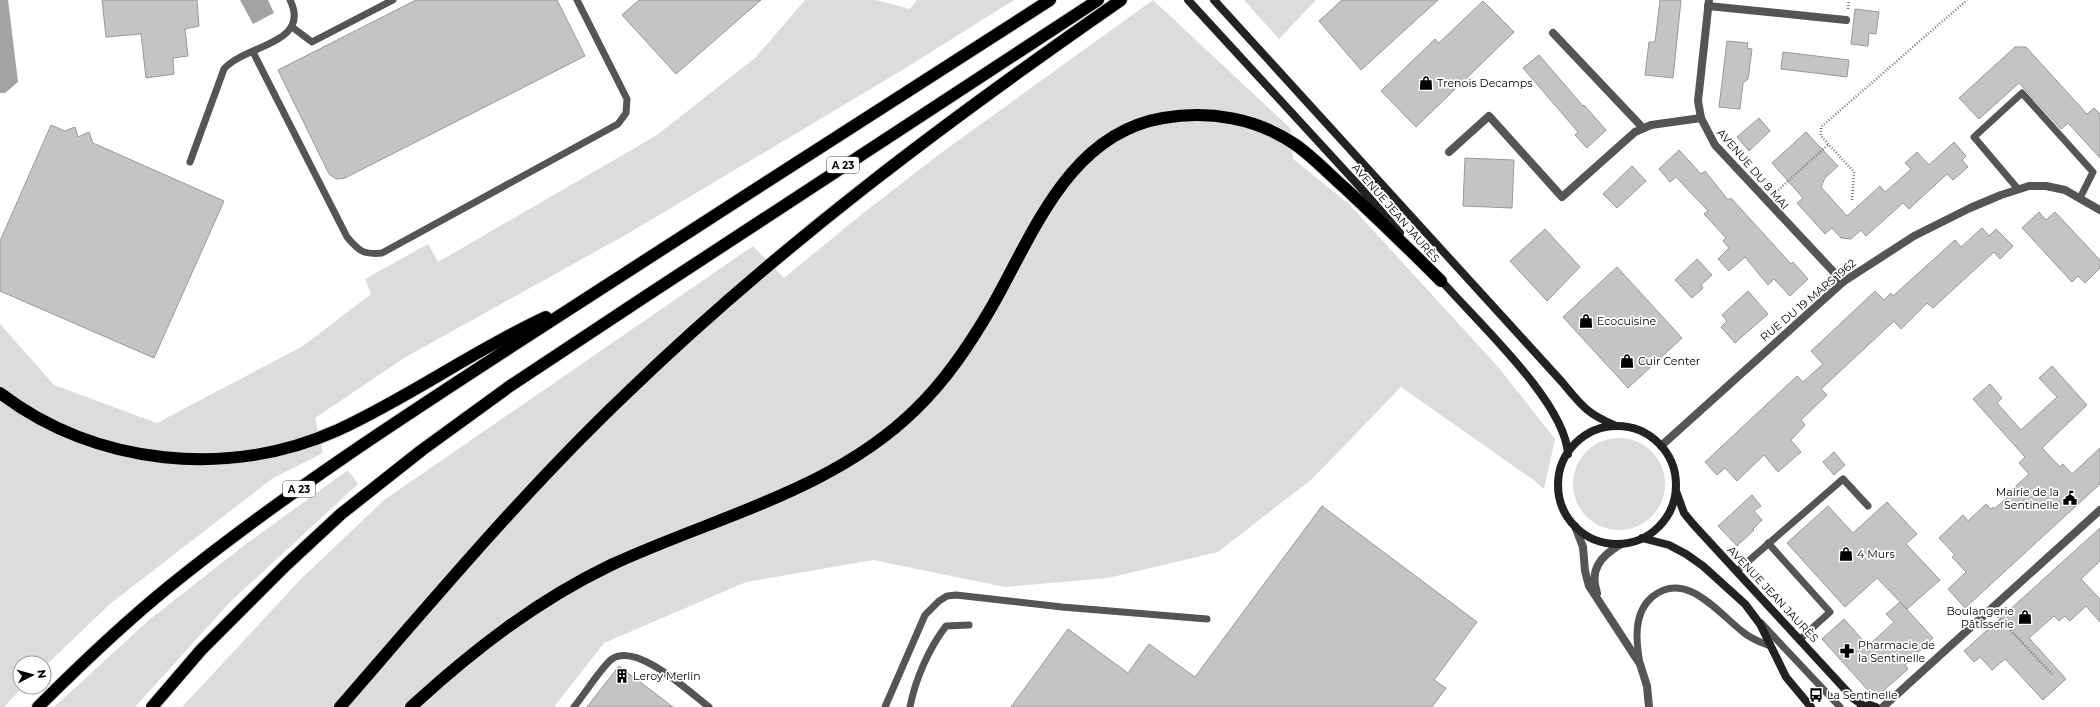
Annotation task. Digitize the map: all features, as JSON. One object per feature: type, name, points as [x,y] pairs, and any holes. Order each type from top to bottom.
[{"type":"highway","name":"A 23","points":[[38,707],[79,666],[146,606],[246,527],[403,418],[1050,0]]},
{"type":"highway","name":"A 23","points":[[152,707],[201,650],[286,565],[341,514],[428,446],[510,386],[1098,0]]},
{"type":"highway","points":[[340,707],[443,587],[542,478],[618,401],[700,325],[778,257],[920,144],[1018,72],[1121,0]]},
{"type":"highway","points":[[411,707],[462,661],[493,637],[531,610],[568,588],[643,551],[806,483],[856,456],[894,429],[935,389],[966,350],[993,306],[1054,195],[1068,176],[1104,143],[1135,126],[1163,118],[1208,115],[1235,119],[1274,132],[1306,152],[1371,212],[1441,282]]},
{"type":"highway","points":[[0,394],[54,426],[85,440],[120,450],[153,457],[183,459],[242,457],[284,449],[338,430],[389,404],[507,336],[584,300]]},
{"type":"main road","name":"AVENUE JEAN JAURÈS","points":[[1188,0],[1360,186],[1441,282],[1536,388],[1558,421],[1565,437],[1568,454]]},
{"type":"main road","name":"AVENUE JEAN JAURÈS","points":[[1214,0],[1562,382],[1582,407],[1596,417],[1616,426]]},
{"type":"main road","points":[[1616,426],[1637,430],[1650,436],[1661,446],[1672,463],[1676,490],[1670,510],[1663,522],[1654,531],[1642,538],[1621,544],[1596,540],[1575,526],[1564,510],[1559,491],[1560,471],[1568,454],[1577,442],[1588,434],[1602,428],[1616,426]]},
{"type":"main road","name":"AVENUE JEAN JAURÈS","points":[[1676,490],[1682,508],[1689,519],[1799,640],[1854,699],[1863,706]]},
{"type":"main road","points":[[1642,538],[1669,545],[1691,557],[1745,604],[1758,620],[1786,677],[1811,707]]},
{"type":"main road","points":[[1863,706],[1876,707]]},
{"type":"street","points":[[1708,3],[1846,20]]},
{"type":"street","name":"AVENUE DU 8 MAI","points":[[1708,3],[1698,93],[1701,118],[1715,145],[1843,282]]},
{"type":"street","points":[[1553,33],[1643,128]]},
{"type":"street","points":[[1448,152],[1489,116],[1562,197],[1629,138],[1643,128],[1701,118]]},
{"type":"street","name":"RUE DU 19 MARS 1962","points":[[1661,446],[1843,282],[1920,233],[1957,214],[2018,188],[2046,186],[2064,190],[2100,210]]},
{"type":"street","points":[[1883,707],[2100,510]]},
{"type":"street","points":[[1575,526],[1583,547],[1587,580],[1640,664],[1647,686],[1649,707]]},
{"type":"street","points":[[1599,600],[1594,579],[1596,566],[1604,555],[1621,544]]},
{"type":"lane","points":[[190,162],[224,69],[228,64],[283,36],[292,27],[296,11],[290,0]]},
{"type":"lane","points":[[292,27],[312,42],[393,0]]},
{"type":"lane","points":[[253,52],[348,237],[358,249],[368,254],[382,253],[618,124],[626,113],[627,98],[576,0]]},
{"type":"lane","points":[[2018,188],[1974,137],[2022,93],[2093,172],[2080,198]]},
{"type":"lane","points":[[1737,571],[1768,542],[1843,479],[1868,506]]},
{"type":"lane","points":[[1768,542],[1830,612],[1799,640]]},
{"type":"lane","points":[[1640,664],[1637,640],[1641,614],[1650,598],[1660,592],[1671,589],[1684,589],[1700,595],[1743,632],[1770,646]]},
{"type":"lane","points":[[885,707],[925,615],[931,607],[947,596],[961,595],[1062,607],[1208,619]]},
{"type":"lane","points":[[1758,620],[1840,707]]},
{"type":"lane","points":[[910,707],[915,686],[939,636],[946,626],[969,625]]},
{"type":"lane","points":[[574,707],[611,660],[624,655],[632,655],[651,663],[709,707]]},
{"type":"path","points":[[1852,200],[1854,172],[1821,136],[1821,127],[1967,0]]},
{"type":"path","points":[[1766,201],[1829,144]]},
{"type":"path","points":[[1991,609],[2052,674]]},
{"type":"shaded area","points":[[0,0],[8,0],[18,82],[5,93],[0,93]]},
{"type":"shaded area","points":[[240,0],[268,0],[274,13],[253,24]]},
{"type":"shaded area","points":[[805,0],[876,0],[910,9],[917,0],[1014,0],[899,72],[629,233],[404,358],[315,418],[323,453],[273,478],[110,604],[52,659],[52,655],[12,655],[12,695],[15,695],[4,707],[0,707],[0,324],[54,385],[157,423],[303,346],[371,294],[365,279],[428,244],[438,262],[657,135],[755,58]]},
{"type":"shaded area","points":[[1153,0],[1291,129],[1293,159],[1348,203],[1499,368],[1555,439],[1544,489],[1535,481],[1401,387],[1312,479],[1218,552],[1108,578],[1005,587],[873,560],[746,582],[604,643],[554,707],[182,707],[301,579],[384,500],[753,246],[784,278],[862,214],[941,153]]},
{"type":"shaded area","points":[[1244,0],[1316,0],[1279,39]]},
{"type":"shaded area","points":[[1619,438],[1637,441],[1652,451],[1662,466],[1665,484],[1662,502],[1652,517],[1637,527],[1619,530],[1601,527],[1586,517],[1576,502],[1573,484],[1576,466],[1586,451],[1601,441]]},
{"type":"shaded area","points":[[348,470],[358,484],[230,602],[135,707],[54,707],[149,620],[246,544]]},
{"type":"building","points":[[102,0],[197,0],[199,26],[185,29],[188,56],[173,58],[174,74],[146,78],[141,34],[106,37]]},
{"type":"building","points":[[416,0],[557,0],[585,56],[345,178],[336,179],[329,174],[278,70]]},
{"type":"building","points":[[639,0],[761,0],[676,74],[622,15]]},
{"type":"building","points":[[1342,0],[1438,0],[1361,70],[1319,21]]},
{"type":"building","points":[[1660,0],[1681,0],[1673,78],[1645,75],[1649,42],[1655,42]]},
{"type":"building","name":"Trenois Decamps","points":[[1483,1],[1514,32],[1416,127],[1381,91],[1435,39],[1439,43]]},
{"type":"building","points":[[1855,9],[1879,12],[1876,34],[1869,33],[1868,46],[1851,44]]},
{"type":"building","points":[[1727,41],[1748,43],[1747,48],[1752,49],[1748,79],[1743,83],[1740,109],[1719,107]]},
{"type":"building","points":[[2015,47],[2026,47],[2087,114],[2094,108],[2100,114],[2100,158],[2068,123],[2061,129],[2019,83],[1979,119],[1959,98]]},
{"type":"building","points":[[1783,52],[1849,60],[1847,77],[1781,69]]},
{"type":"building","points":[[1539,55],[1606,130],[1587,148],[1575,135],[1578,132],[1523,68]]},
{"type":"building","points":[[1759,118],[1770,131],[1749,151],[1737,137]]},
{"type":"building","points":[[51,125],[65,131],[75,127],[78,137],[89,132],[93,143],[224,201],[154,358],[0,291],[0,241]]},
{"type":"building","points":[[1806,132],[1838,166],[1825,178],[1821,187],[1847,216],[1880,186],[1885,192],[1898,181],[1911,169],[1905,163],[1917,152],[1929,165],[1954,142],[1966,156],[1962,160],[1968,167],[1953,180],[1947,174],[1909,209],[1903,203],[1866,236],[1861,230],[1851,239],[1841,238],[1832,228],[1825,234],[1797,203],[1803,198],[1772,163]]},
{"type":"building","points":[[1679,150],[1701,174],[1705,171],[1728,200],[1731,198],[1791,264],[1793,262],[1808,279],[1790,296],[1774,279],[1768,285],[1745,257],[1729,271],[1718,259],[1729,248],[1723,241],[1726,238],[1704,214],[1708,211],[1676,177],[1670,182],[1659,169]]},
{"type":"building","points":[[1465,158],[1514,160],[1512,208],[1463,206]]},
{"type":"building","points":[[1632,166],[1646,181],[1617,208],[1603,194]]},
{"type":"building","points":[[2039,212],[2046,220],[2055,212],[2100,260],[2100,268],[2085,283],[2078,276],[2072,282],[2022,228]]},
{"type":"building","points":[[1982,228],[1989,236],[1996,229],[2013,246],[2000,259],[1994,252],[1933,308],[1927,303],[1901,329],[1894,321],[1821,389],[1827,395],[1801,420],[1805,425],[1791,440],[1801,452],[1778,472],[1764,455],[1737,481],[1725,468],[1717,475],[1705,462],[1797,376],[1803,382],[1823,364],[1811,351],[1875,291],[1884,300],[1891,293],[1893,296],[1955,240],[1961,247]]},
{"type":"building","points":[[1545,229],[1580,267],[1547,301],[1510,261]]},
{"type":"building","points":[[1697,259],[1712,275],[1701,285],[1703,288],[1692,298],[1675,280]]},
{"type":"building","points":[[1617,267],[1682,338],[1628,388],[1563,317]]},
{"type":"building","points":[[1748,291],[1768,314],[1735,343],[1721,327],[1727,321],[1722,315]]},
{"type":"building","points":[[2052,366],[2087,405],[2042,448],[2060,467],[2063,464],[2072,474],[2100,448],[2100,484],[1965,608],[1948,589],[1966,572],[1952,557],[1955,555],[1939,538],[1963,515],[1968,521],[1986,504],[1991,509],[1993,507],[1994,509],[2017,489],[2015,487],[2029,474],[2019,463],[2025,457],[1973,399],[1990,384],[2002,398],[1997,403],[2021,430],[2057,397],[2039,378]]},
{"type":"building","points":[[1834,452],[1845,465],[1834,475],[1823,462]]},
{"type":"building","points":[[1752,495],[1761,506],[1754,511],[1762,520],[1737,546],[1718,526]]},
{"type":"building","name":"4 Murs","points":[[1887,502],[1917,534],[1906,544],[1940,580],[1907,609],[1877,578],[1845,607],[1787,543],[1828,506],[1853,533]]},
{"type":"building","points":[[1322,506],[1477,622],[1434,680],[1446,688],[1432,707],[1011,707],[1068,629],[1128,673],[1149,644],[1195,677]]},
{"type":"building","points":[[2100,528],[2100,561],[2081,579],[2100,599],[2100,622],[2086,606],[2070,621],[2065,616],[2059,621],[2054,616],[2029,638],[2066,679],[2043,700],[2005,659],[1992,670],[1980,657],[1974,662],[1964,651]]},
{"type":"building","points":[[1900,602],[1933,638],[1905,665],[1908,669],[1875,698],[1822,639],[1844,619],[1868,646],[1894,622],[1886,614]]},
{"type":"building","name":"Leroy Merlin","points":[[619,666],[673,707],[587,707]]},
{"type":"place","name":"Trenois Decamps","points":[[1426,83]]},
{"type":"place","name":"Ecocuisine","points":[[1586,321]]},
{"type":"place","name":"Cuir Center","points":[[1627,361]]},
{"type":"place","name":"Mairie de la Sentinelle","points":[[2070,498]]},
{"type":"place","name":"4 Murs","points":[[1846,554]]},
{"type":"place","name":"Boulangerie Pâtisserie","points":[[2025,617]]},
{"type":"place","name":"Pharmacie de la Sentinelle","points":[[1847,651]]},
{"type":"place","name":"Leroy Merlin","points":[[622,676]]},
{"type":"place","name":"La Sentinelle","points":[[1816,695]]}]
